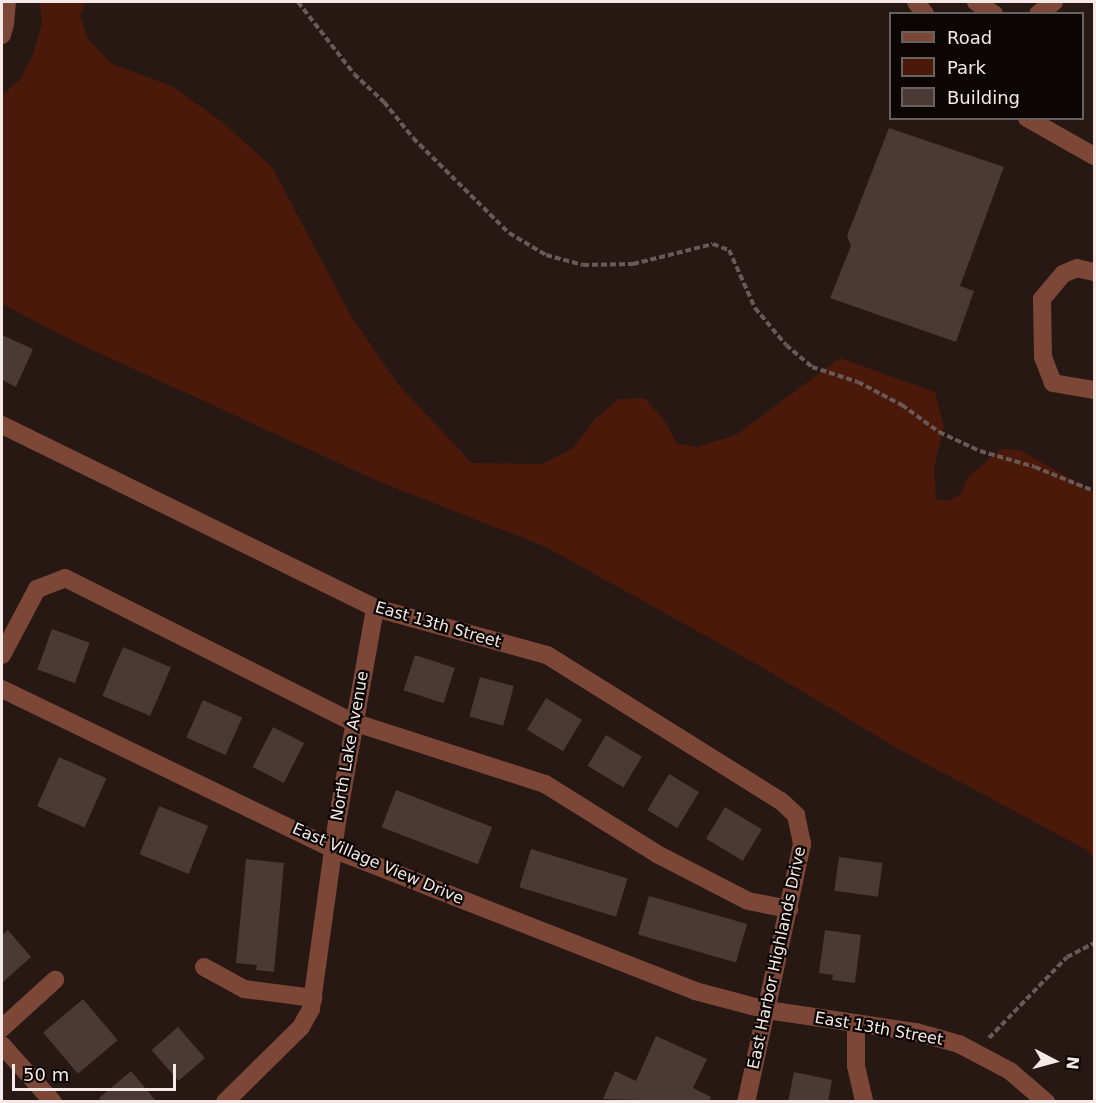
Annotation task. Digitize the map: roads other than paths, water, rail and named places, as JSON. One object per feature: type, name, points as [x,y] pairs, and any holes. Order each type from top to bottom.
[{"type":"street","points":[[2,35],[7,2]]},
{"type":"street","points":[[976,2],[991,12]]},
{"type":"street","points":[[1041,12],[1054,2]]},
{"type":"street","points":[[1031,120],[1095,156]]},
{"type":"street","points":[[1095,272],[1077,267],[1063,274],[1042,299],[1043,357],[1053,384],[1095,390]]},
{"type":"street","name":"East 13th Street","points":[[2,425],[375,608],[548,655],[781,801],[796,815]]},
{"type":"street","points":[[2,655],[37,589],[65,578],[353,722],[545,784],[657,854],[748,902],[789,909]]},
{"type":"street","name":"North Lake Avenue","points":[[229,1100],[302,1027],[311,1009],[353,722],[375,608]]},
{"type":"street","name":"East Village View Drive","points":[[2,689],[333,849],[695,992],[767,1010]]},
{"type":"street","name":"East Harbor Highlands Drive","points":[[746,1101],[802,844],[796,815]]},
{"type":"street","points":[[204,967],[244,989],[313,998]]},
{"type":"street","points":[[2,1028],[55,980]]},
{"type":"street","name":"East 13th Street","points":[[767,1010],[935,1036],[976,1052],[1010,1071],[1046,1101]]},
{"type":"street","points":[[856,1023],[856,1066],[864,1101]]},
{"type":"street","points":[[2,1045],[53,1101]]}]
